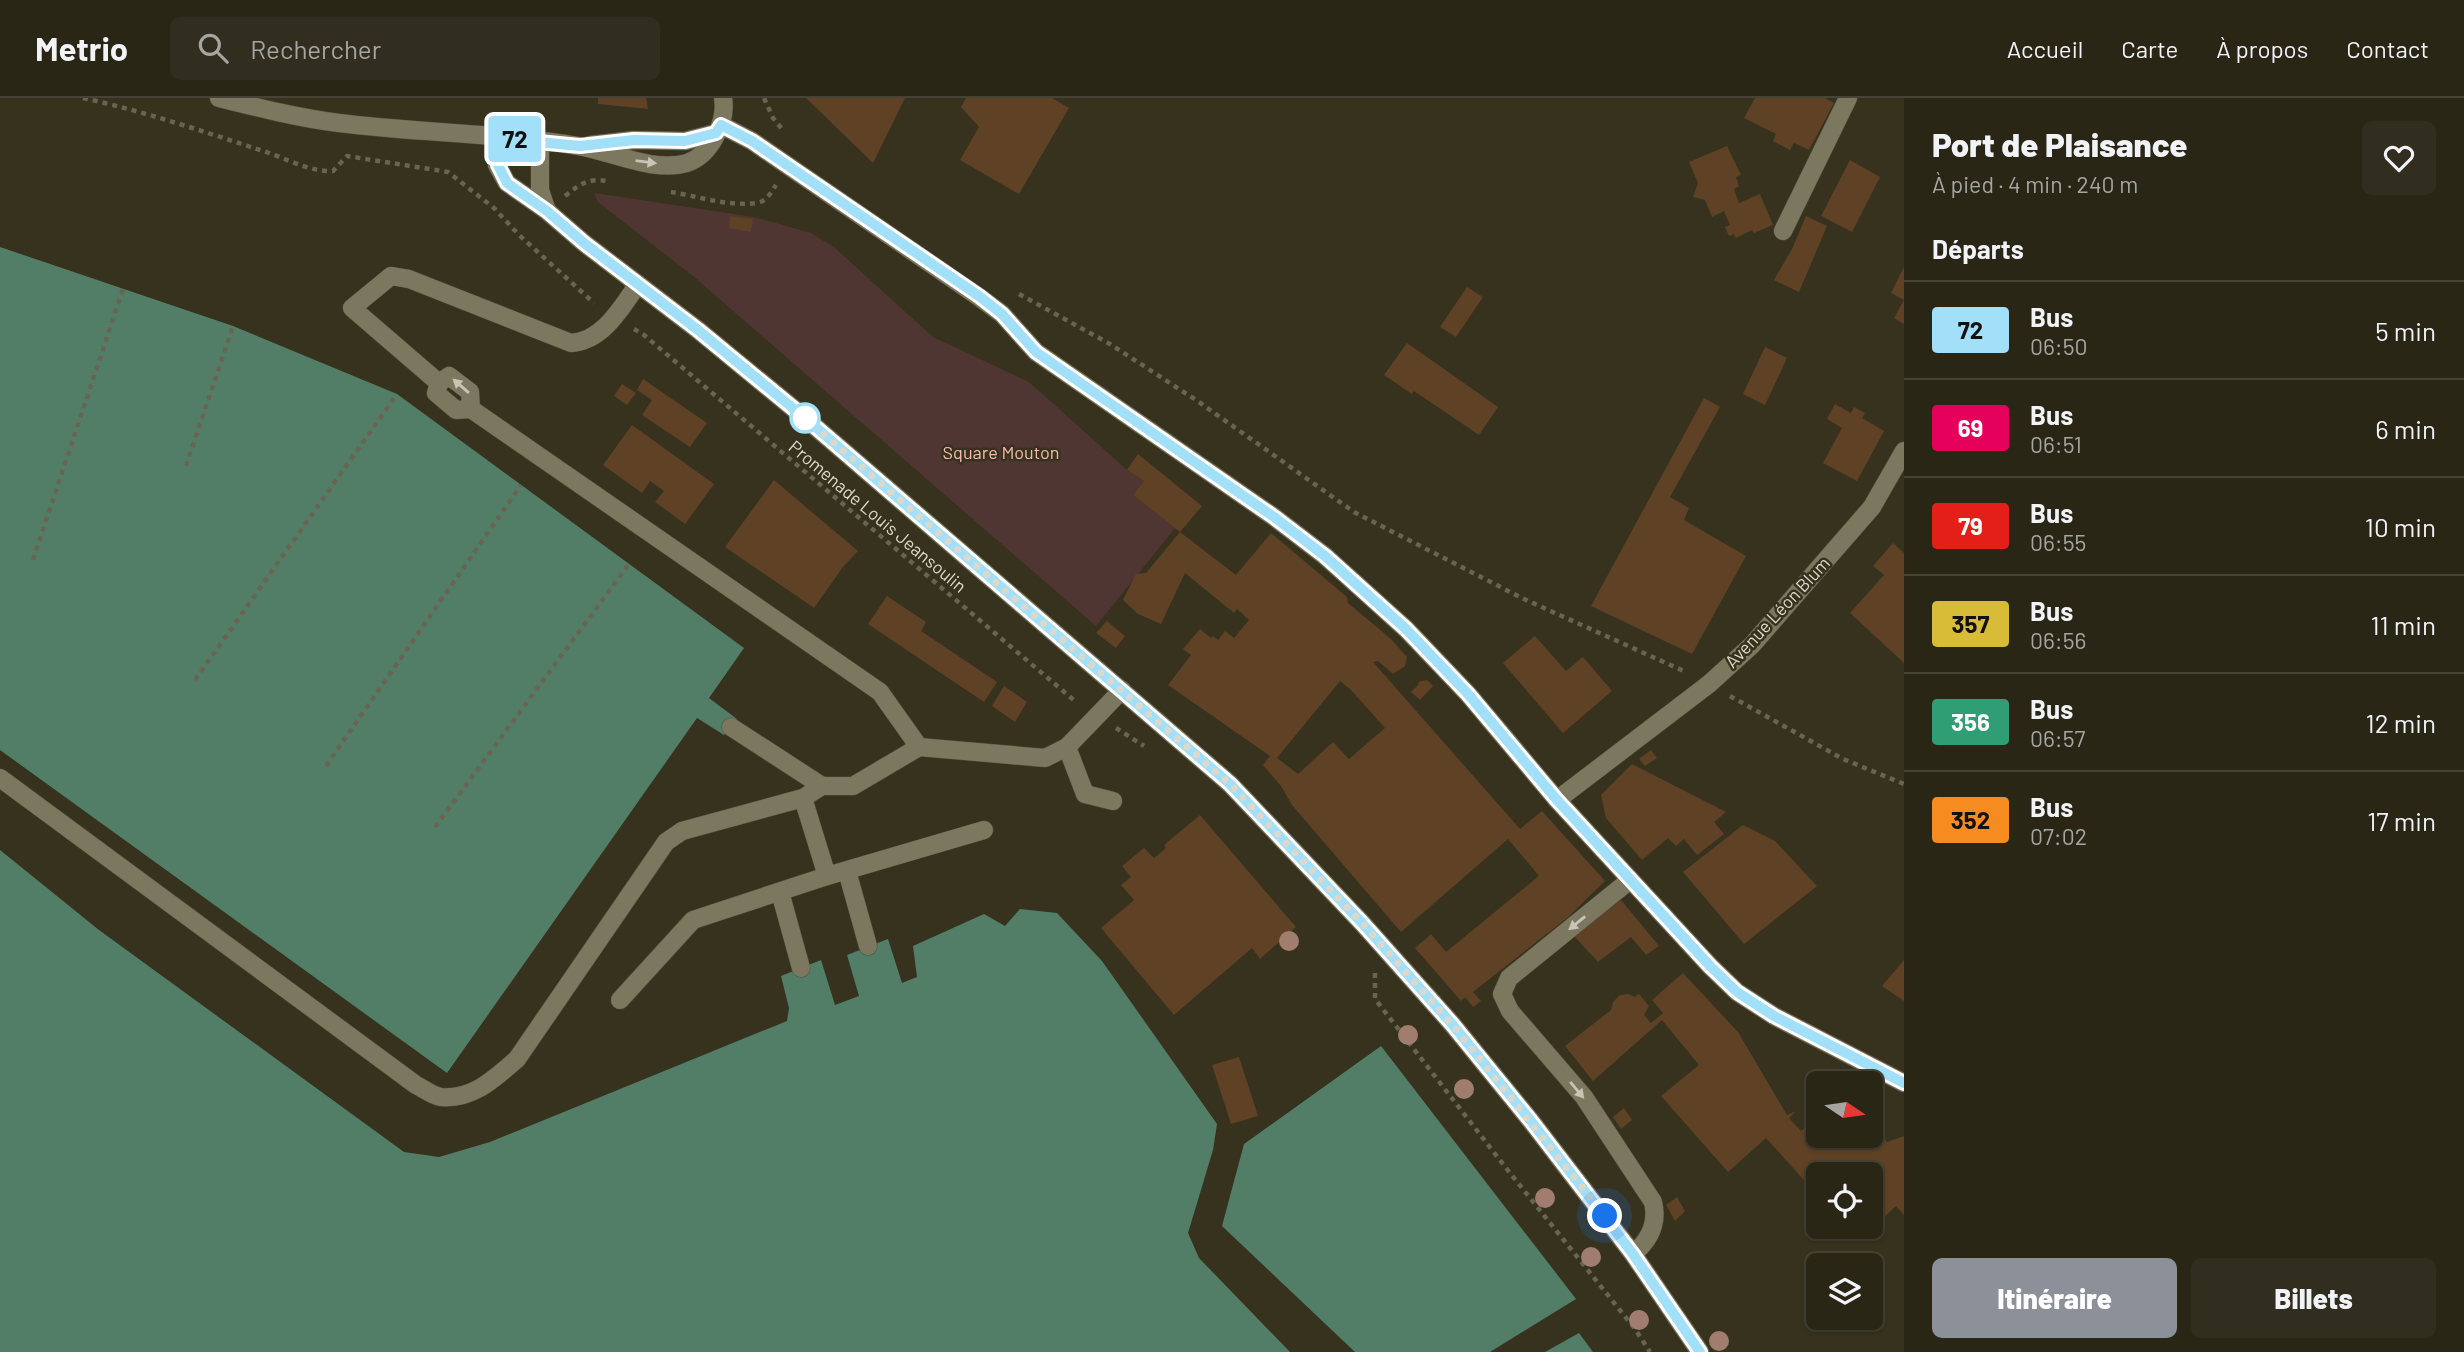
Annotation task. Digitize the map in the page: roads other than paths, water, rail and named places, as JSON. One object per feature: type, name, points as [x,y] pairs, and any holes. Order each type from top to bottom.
[{"type":"street","points":[[219,98],[336,123],[580,146],[653,164],[685,164],[706,151],[719,129],[723,98]]},
{"type":"street","points":[[1783,231],[1848,98]]},
{"type":"street","points":[[719,129],[752,141],[979,296],[1002,314],[1036,352],[1274,517],[1325,556],[1406,629],[1468,694],[1557,800],[1737,992],[1774,1016],[1904,1083]]},
{"type":"street","points":[[496,138],[498,165],[507,183],[547,211],[698,330],[805,418],[1230,784],[1362,923],[1452,1024],[1633,1254],[1700,1352]]},
{"type":"street","points":[[540,141],[540,190],[547,211]]},
{"type":"street","points":[[638,284],[614,317],[597,334],[585,341],[571,343],[409,279],[391,276],[352,308],[439,383],[449,376],[470,392],[471,409],[880,692],[919,747]]},
{"type":"street","name":"Avenue Léon Blum","points":[[1557,800],[1709,684],[1752,645],[1871,507],[1904,451]]},
{"type":"street","points":[[0,778],[416,1085],[439,1097],[461,1096],[487,1086],[517,1059],[666,842],[682,831],[803,798],[822,786],[853,786],[919,747],[1045,758],[1067,747],[1122,690]]},
{"type":"street","points":[[731,727],[822,786]]},
{"type":"street","points":[[1067,747],[1085,794],[1113,801]]},
{"type":"street","points":[[803,798],[827,876]]},
{"type":"street","points":[[620,1000],[693,920],[827,876],[984,830]]},
{"type":"street","points":[[847,871],[868,946]]},
{"type":"street","points":[[1630,880],[1509,978],[1502,993],[1510,1011],[1584,1097],[1653,1202],[1656,1214],[1649,1240],[1633,1254]]},
{"type":"street","points":[[780,892],[801,968]]},
{"type":"park label","name":"Square Mouton","points":[[1001,452]]}]
